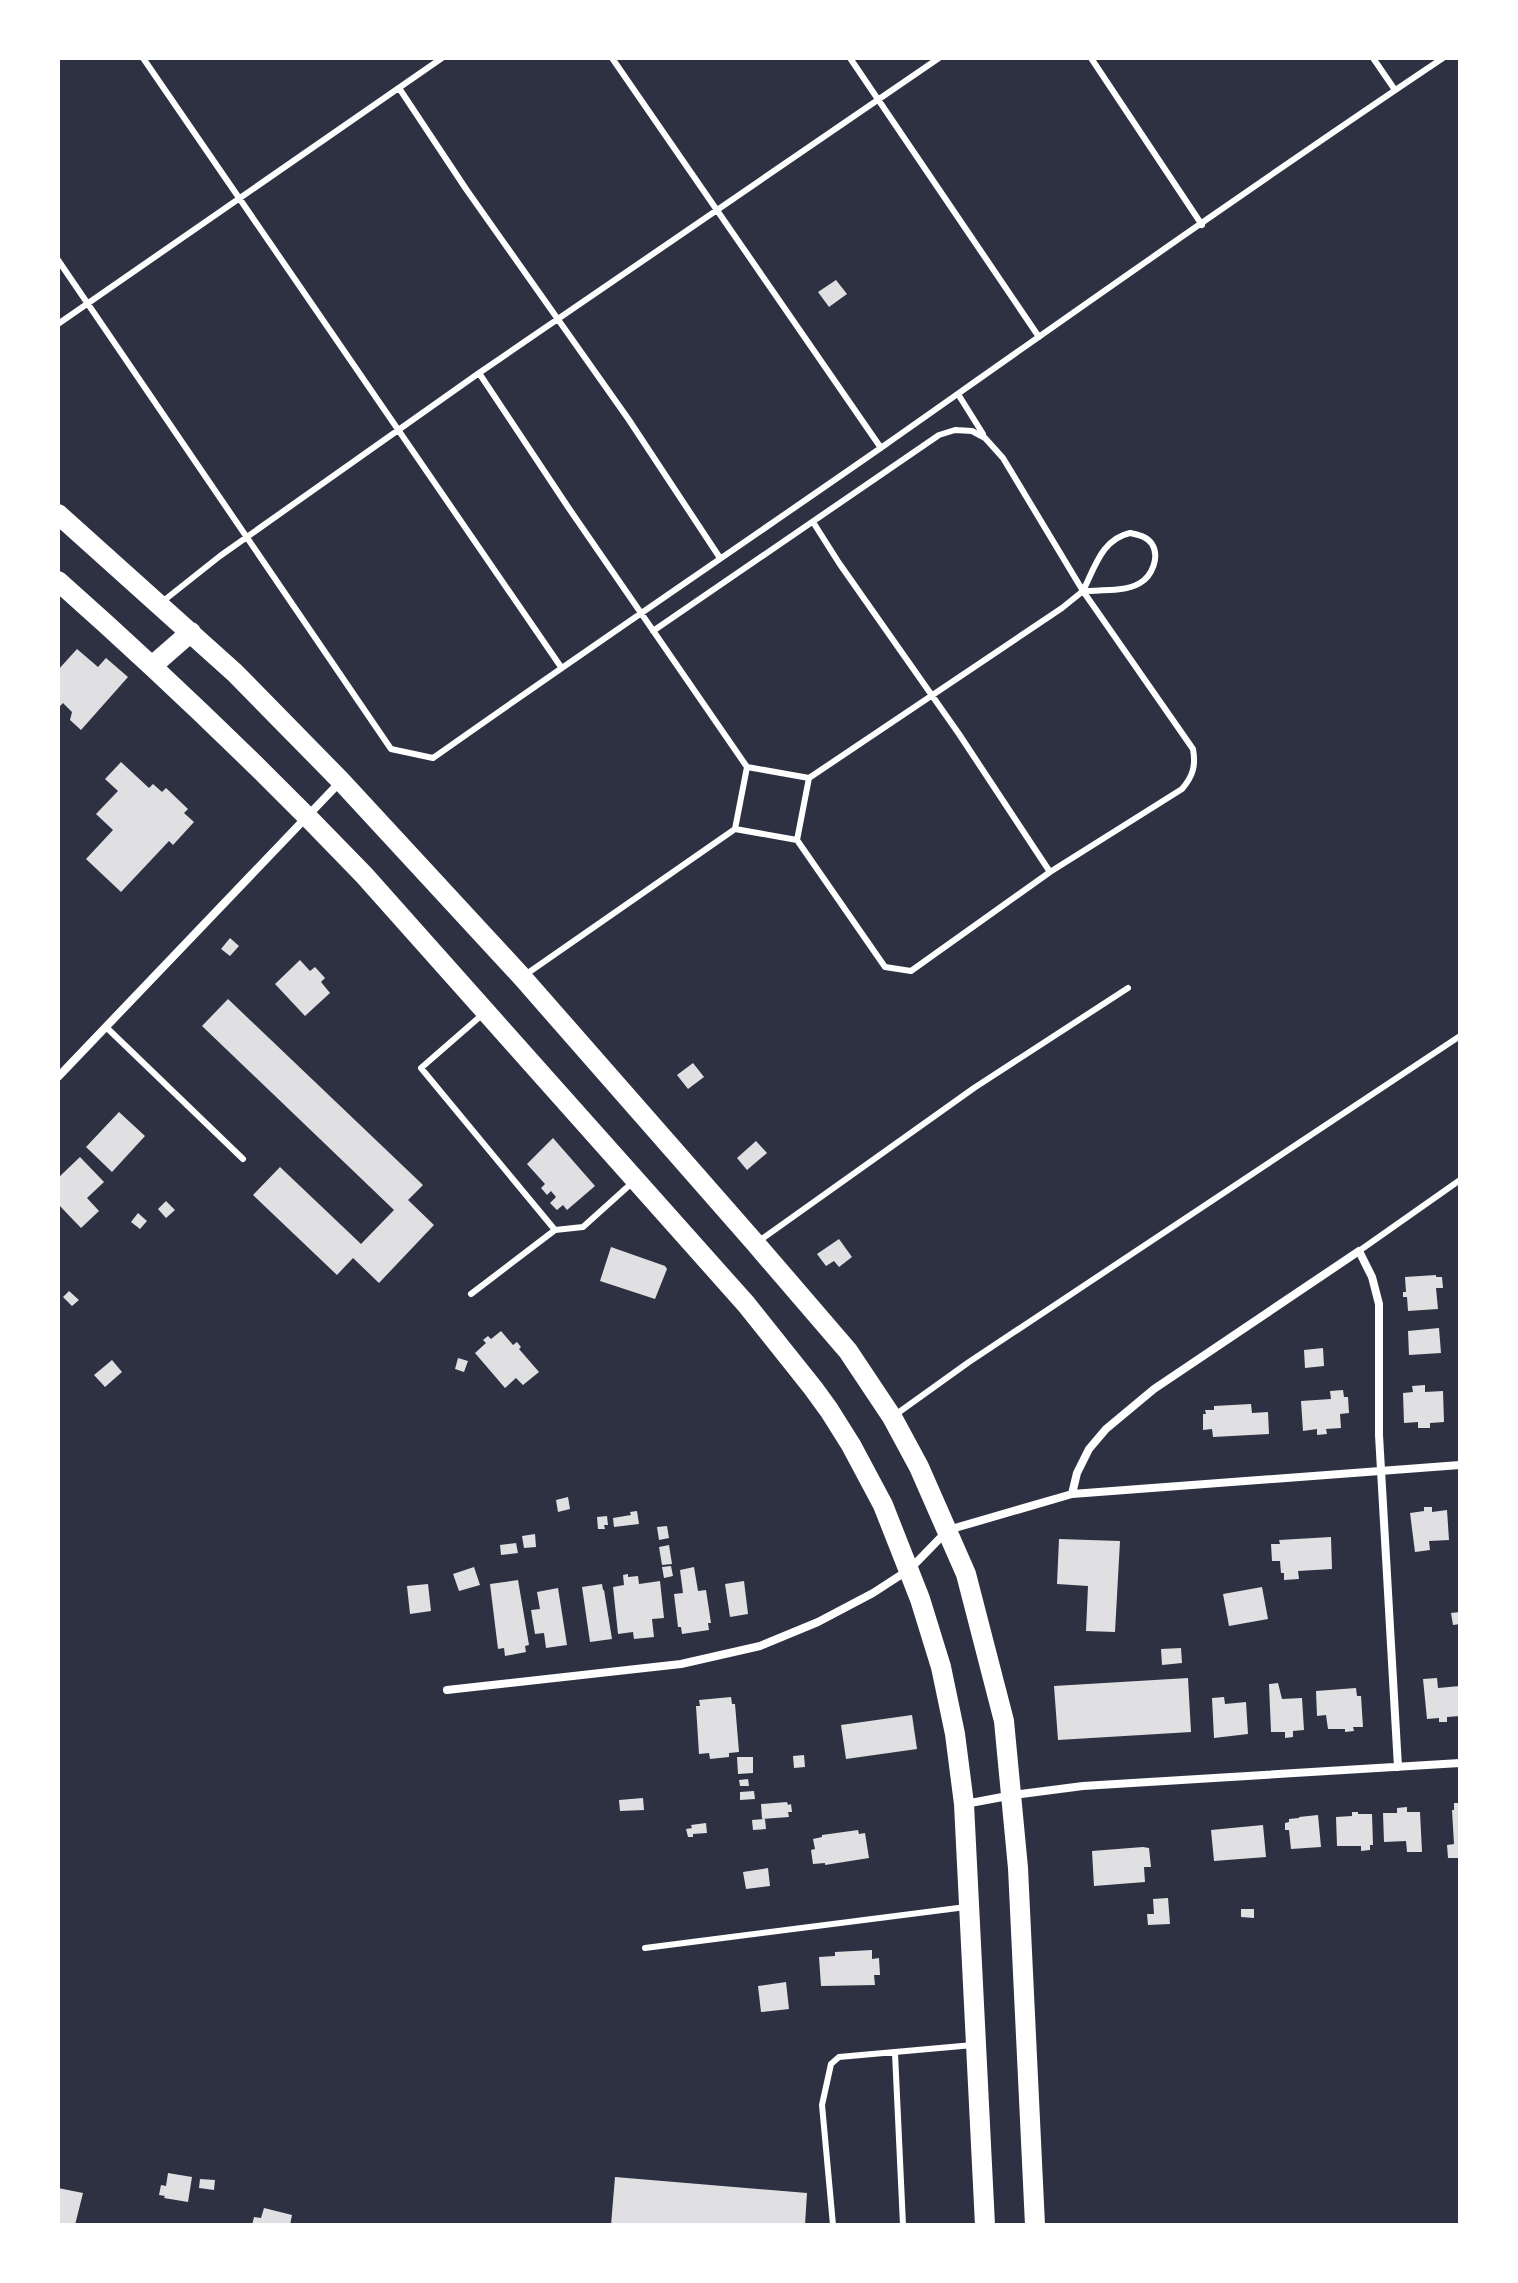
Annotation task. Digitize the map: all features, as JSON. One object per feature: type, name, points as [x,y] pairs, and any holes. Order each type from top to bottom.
[{"type":"main road","points":[[58,514],[235,673],[341,781],[522,977],[756,1244],[848,1351],[892,1417],[919,1467],[966,1574],[1004,1721],[1018,1868],[1035,2225]]},
{"type":"main road","points":[[58,581],[152,666],[308,816],[364,875],[746,1304],[813,1388],[851,1445],[883,1505],[910,1569],[941,1667],[955,1734],[964,1804],[985,2225]]},
{"type":"main road","points":[[152,666],[191,632]]},
{"type":"street","points":[[58,1077],[341,781]]},
{"type":"street","points":[[1072,1494],[1077,1473],[1089,1449],[1106,1429],[1154,1389],[1359,1251],[1372,1277],[1379,1304],[1381,1472],[1398,1767]]},
{"type":"street","points":[[447,1690],[681,1664],[760,1646],[818,1622],[873,1593],[910,1569],[948,1530],[1072,1494],[1460,1465]]},
{"type":"street","points":[[964,1804],[1083,1786],[1460,1763]]},
{"type":"lane","points":[[143,58],[561,667]]},
{"type":"lane","points":[[58,324],[442,58]]},
{"type":"lane","points":[[612,58],[881,448]]},
{"type":"lane","points":[[850,58],[1039,337]]},
{"type":"lane","points":[[159,604],[246,537],[479,373],[939,58]]},
{"type":"lane","points":[[1091,58],[1202,225]]},
{"type":"lane","points":[[1373,58],[1395,90]]},
{"type":"lane","points":[[58,260],[391,749],[433,758],[1443,58]]},
{"type":"lane","points":[[399,88],[466,189],[629,420],[720,558]]},
{"type":"lane","points":[[479,373],[747,767],[809,778],[1062,608],[1083,591],[1108,542],[1130,533],[1145,537],[1153,545],[1156,557],[1151,573],[1141,583],[1083,591]]},
{"type":"lane","points":[[735,829],[797,840],[885,967],[911,971],[1050,872],[1182,789],[1191,778],[1195,764],[1193,749],[1083,591],[1003,458],[985,438],[958,394]]},
{"type":"lane","points":[[653,631],[939,435],[955,430],[972,431],[985,438]]},
{"type":"lane","points":[[813,522],[1050,872]]},
{"type":"lane","points":[[522,977],[735,829],[747,767]]},
{"type":"lane","points":[[797,840],[809,778]]},
{"type":"lane","points":[[756,1244],[974,1088],[1128,988]]},
{"type":"lane","points":[[486,1012],[421,1068],[555,1230]]},
{"type":"lane","points":[[106,1027],[243,1159]]},
{"type":"lane","points":[[892,1417],[969,1362],[1460,1036]]},
{"type":"lane","points":[[471,1294],[555,1230],[583,1227],[635,1180]]},
{"type":"lane","points":[[1359,1251],[1460,1180]]},
{"type":"lane","points":[[645,1948],[970,1907]]},
{"type":"lane","points":[[833,2225],[822,2105],[831,2064],[839,2057],[977,2045]]},
{"type":"lane","points":[[895,2053],[903,2225]]},
{"type":"building","points":[[836,280],[847,294],[829,307],[818,292]]},
{"type":"building","points":[[77,649],[98,667],[106,658],[128,677],[81,730],[70,720],[72,712],[63,703],[58,708],[58,670]]},
{"type":"building","points":[[121,762],[149,788],[153,784],[162,792],[166,788],[188,809],[184,813],[194,822],[173,845],[169,841],[121,892],[86,859],[113,830],[96,814],[118,791],[105,779]]},
{"type":"building","points":[[230,938],[239,946],[230,956],[221,949]]},
{"type":"building","points":[[300,960],[310,971],[315,967],[325,978],[321,982],[330,993],[305,1016],[275,984]]},
{"type":"building","points":[[228,999],[423,1185],[408,1200],[434,1225],[379,1283],[353,1258],[337,1275],[253,1195],[280,1167],[361,1244],[394,1210],[202,1026]]},
{"type":"building","points":[[693,1063],[704,1077],[688,1089],[677,1075]]},
{"type":"building","points":[[119,1112],[145,1136],[112,1172],[86,1147]]},
{"type":"building","points":[[553,1138],[595,1186],[567,1210],[563,1205],[557,1210],[550,1203],[556,1197],[551,1191],[547,1195],[541,1188],[545,1184],[527,1164]]},
{"type":"building","points":[[756,1141],[767,1153],[747,1170],[737,1158]]},
{"type":"building","points":[[80,1157],[104,1182],[87,1198],[99,1211],[81,1228],[58,1204],[58,1178]]},
{"type":"building","points":[[166,1201],[175,1210],[166,1218],[158,1209]]},
{"type":"building","points":[[138,1213],[147,1221],[140,1229],[131,1222]]},
{"type":"building","points":[[839,1239],[852,1257],[839,1267],[834,1261],[826,1266],[817,1254]]},
{"type":"building","points":[[611,1247],[665,1266],[667,1269],[655,1299],[600,1281]]},
{"type":"building","points":[[1405,1277],[1442,1277],[1443,1288],[1436,1288],[1438,1309],[1408,1311],[1407,1297],[1403,1297],[1403,1292],[1406,1292]]},
{"type":"building","points":[[69,1291],[79,1300],[72,1306],[63,1297]]},
{"type":"building","points":[[1439,1328],[1441,1353],[1409,1355],[1408,1331]]},
{"type":"building","points":[[501,1331],[513,1345],[517,1342],[521,1347],[519,1349],[539,1372],[523,1385],[516,1378],[505,1388],[475,1353],[486,1343],[483,1340],[488,1336],[491,1339]]},
{"type":"building","points":[[1323,1348],[1324,1366],[1305,1368],[1304,1350]]},
{"type":"building","points":[[458,1358],[468,1361],[464,1372],[455,1369]]},
{"type":"building","points":[[112,1360],[122,1372],[105,1387],[94,1375]]},
{"type":"building","points":[[1425,1385],[1425,1392],[1443,1391],[1444,1422],[1430,1423],[1430,1428],[1418,1428],[1418,1422],[1404,1423],[1403,1393],[1413,1392],[1412,1386]]},
{"type":"building","points":[[1343,1390],[1344,1397],[1348,1397],[1349,1413],[1340,1414],[1341,1428],[1326,1429],[1327,1434],[1317,1435],[1317,1429],[1303,1431],[1301,1401],[1331,1399],[1330,1391]]},
{"type":"building","points":[[1251,1404],[1252,1413],[1268,1412],[1269,1434],[1213,1437],[1212,1429],[1203,1430],[1205,1410],[1214,1410],[1214,1406]]},
{"type":"building","points":[[568,1497],[570,1509],[558,1512],[556,1500]]},
{"type":"building","points":[[1424,1507],[1432,1507],[1432,1512],[1447,1510],[1449,1540],[1429,1541],[1430,1550],[1415,1552],[1410,1513],[1424,1511]]},
{"type":"building","points":[[637,1511],[639,1524],[614,1527],[613,1518]]},
{"type":"building","points":[[607,1516],[608,1525],[604,1525],[605,1529],[598,1529],[597,1517]]},
{"type":"building","points":[[667,1526],[669,1538],[659,1540],[657,1527]]},
{"type":"building","points":[[535,1534],[536,1547],[524,1548],[522,1536]]},
{"type":"building","points":[[1331,1537],[1332,1569],[1298,1571],[1299,1579],[1284,1580],[1280,1561],[1272,1561],[1271,1544],[1280,1544],[1279,1540]]},
{"type":"building","points":[[1059,1539],[1120,1541],[1115,1632],[1086,1631],[1088,1586],[1057,1584]]},
{"type":"building","points":[[516,1543],[518,1553],[501,1555],[500,1545]]},
{"type":"building","points":[[669,1545],[672,1564],[662,1565],[659,1547]]},
{"type":"building","points":[[671,1566],[673,1576],[664,1578],[662,1567]]},
{"type":"building","points":[[474,1567],[480,1585],[459,1591],[453,1574]]},
{"type":"building","points":[[694,1567],[698,1591],[706,1590],[711,1623],[708,1623],[709,1630],[682,1634],[681,1627],[678,1627],[674,1594],[683,1593],[680,1570]]},
{"type":"building","points":[[628,1574],[628,1577],[638,1576],[639,1584],[660,1581],[664,1618],[652,1619],[654,1637],[634,1639],[633,1632],[618,1634],[613,1587],[624,1585],[623,1575]]},
{"type":"building","points":[[518,1580],[529,1645],[525,1646],[526,1652],[505,1656],[504,1648],[498,1649],[490,1584]]},
{"type":"building","points":[[744,1581],[748,1614],[730,1617],[725,1584]]},
{"type":"building","points":[[428,1584],[431,1611],[410,1614],[407,1586]]},
{"type":"building","points":[[602,1584],[612,1639],[590,1642],[582,1587]]},
{"type":"building","points":[[1262,1587],[1268,1619],[1229,1626],[1223,1594]]},
{"type":"building","points":[[558,1588],[567,1645],[546,1648],[544,1633],[535,1634],[531,1610],[540,1609],[537,1592]]},
{"type":"building","points":[[1460,1612],[1460,1624],[1453,1625],[1451,1613]]},
{"type":"building","points":[[1181,1648],[1182,1663],[1162,1665],[1161,1649]]},
{"type":"building","points":[[1188,1678],[1191,1732],[1058,1740],[1054,1686]]},
{"type":"building","points":[[1437,1678],[1438,1688],[1460,1686],[1460,1716],[1447,1717],[1447,1722],[1439,1722],[1439,1718],[1427,1719],[1423,1679]]},
{"type":"building","points":[[1278,1683],[1282,1699],[1302,1698],[1304,1730],[1293,1731],[1293,1737],[1285,1738],[1285,1732],[1271,1732],[1269,1684]]},
{"type":"building","points":[[1356,1688],[1357,1696],[1361,1696],[1363,1727],[1353,1727],[1354,1731],[1345,1732],[1345,1729],[1328,1729],[1326,1715],[1317,1716],[1316,1691]]},
{"type":"building","points":[[731,1697],[732,1704],[735,1704],[739,1752],[729,1753],[729,1757],[710,1759],[709,1753],[699,1754],[696,1706],[700,1706],[699,1700]]},
{"type":"building","points":[[1224,1697],[1225,1704],[1246,1702],[1248,1734],[1214,1738],[1212,1698]]},
{"type":"building","points":[[912,1715],[917,1749],[846,1759],[841,1725]]},
{"type":"building","points":[[804,1755],[805,1767],[794,1768],[793,1756]]},
{"type":"building","points":[[737,1757],[753,1757],[753,1773],[738,1774]]},
{"type":"building","points":[[748,1779],[749,1786],[740,1786],[739,1780]]},
{"type":"building","points":[[754,1791],[755,1799],[740,1800],[740,1792]]},
{"type":"building","points":[[643,1798],[644,1810],[620,1811],[619,1800]]},
{"type":"building","points":[[1454,1803],[1460,1803],[1460,1858],[1448,1858],[1447,1845],[1454,1844]]},
{"type":"building","points":[[761,1804],[791,1804],[789,1817],[762,1819]]},
{"type":"building","points":[[1407,1807],[1407,1812],[1420,1812],[1422,1852],[1407,1852],[1406,1841],[1384,1842],[1383,1813],[1397,1813],[1397,1808]]},
{"type":"building","points":[[1352,1812],[1372,1814],[1373,1845],[1370,1845],[1370,1850],[1361,1851],[1361,1846],[1337,1846],[1336,1817],[1352,1816]]},
{"type":"building","points":[[1318,1815],[1321,1847],[1291,1849],[1285,1823],[1289,1819]]},
{"type":"building","points":[[765,1819],[766,1829],[753,1830],[752,1820]]},
{"type":"building","points":[[706,1823],[707,1833],[688,1837],[686,1829],[692,1828],[691,1825]]},
{"type":"building","points":[[1263,1825],[1266,1857],[1214,1861],[1211,1830]]},
{"type":"building","points":[[858,1830],[859,1834],[865,1833],[869,1858],[813,1864],[813,1839]]},
{"type":"building","points":[[1149,1848],[1151,1867],[1144,1867],[1145,1882],[1094,1886],[1092,1851]]},
{"type":"building","points":[[768,1868],[770,1886],[746,1889],[743,1872]]},
{"type":"building","points":[[1168,1898],[1170,1924],[1148,1925],[1147,1914],[1154,1914],[1153,1899]]},
{"type":"building","points":[[1241,1909],[1254,1909],[1254,1918],[1241,1917]]},
{"type":"building","points":[[872,1950],[872,1959],[879,1958],[880,1975],[874,1975],[875,1985],[821,1986],[819,1957],[835,1956],[835,1952]]},
{"type":"building","points":[[786,1982],[789,2009],[761,2012],[758,1986]]},
{"type":"building","points":[[168,2173],[192,2177],[188,2202],[159,2195],[161,2185],[166,2186]]},
{"type":"building","points":[[615,2177],[807,2193],[805,2225],[611,2225]]},
{"type":"building","points":[[200,2179],[215,2180],[214,2190],[199,2188]]},
{"type":"building","points":[[58,2188],[83,2193],[75,2225],[58,2225]]},
{"type":"building","points":[[264,2208],[292,2215],[290,2225],[252,2225],[254,2217],[261,2218]]}]
